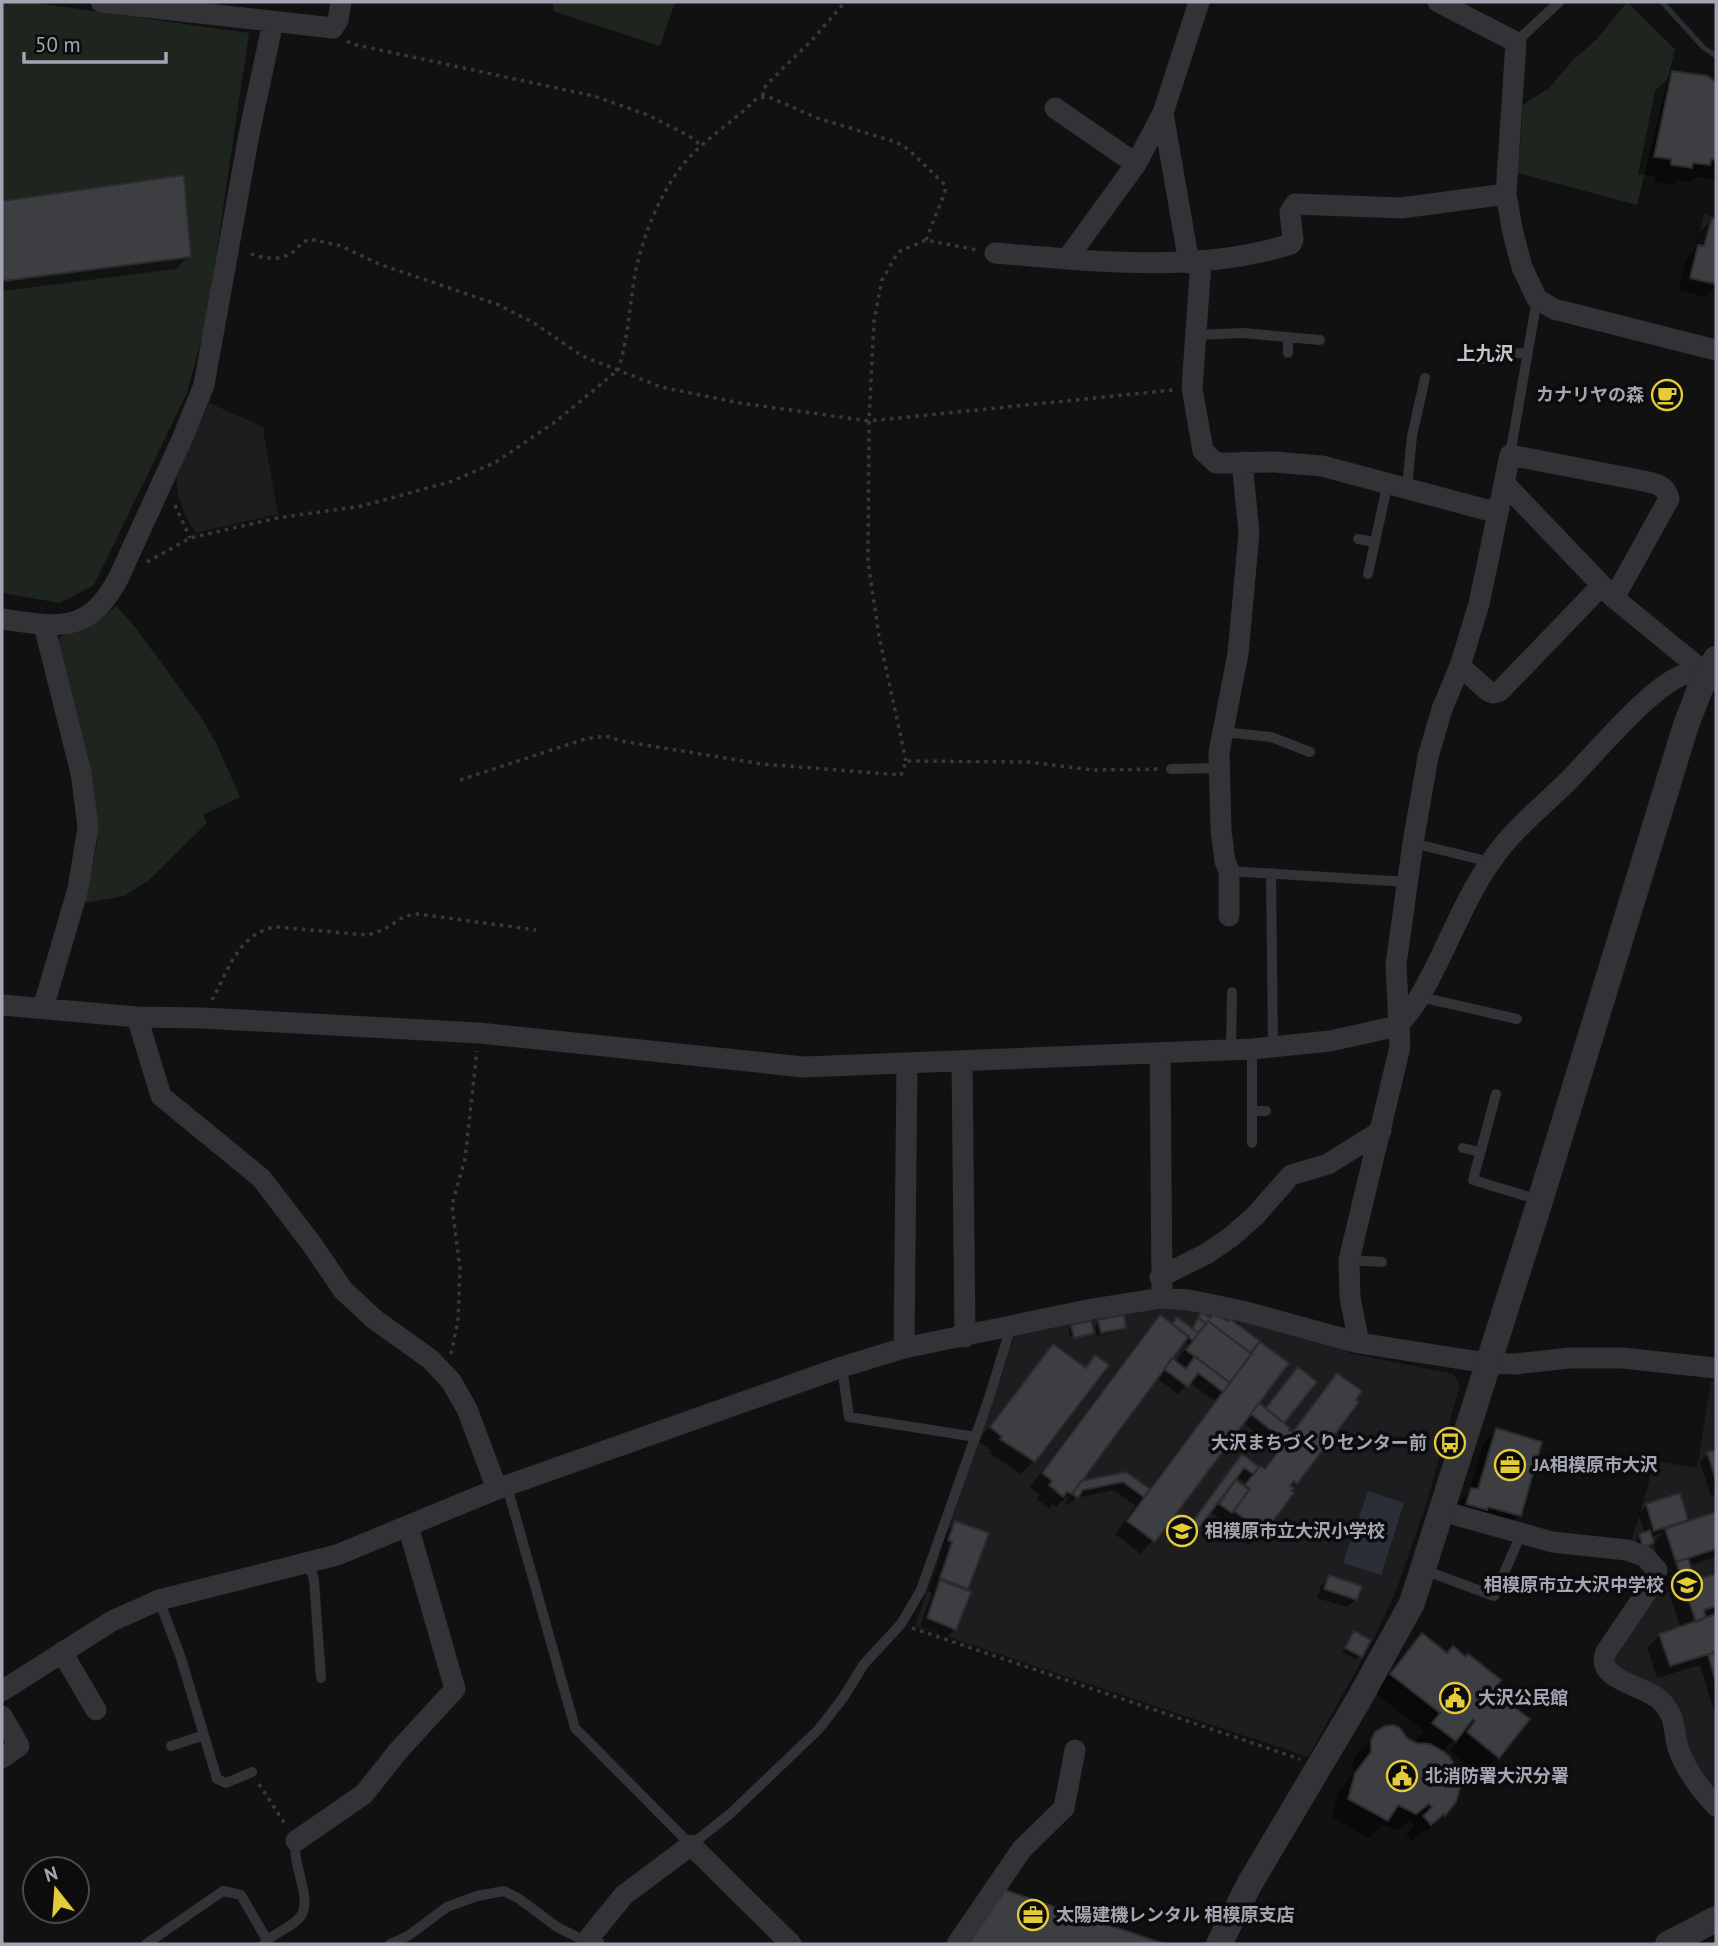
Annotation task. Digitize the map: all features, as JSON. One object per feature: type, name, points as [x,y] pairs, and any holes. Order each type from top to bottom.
[{"type":"street","points":[[101,2],[333,28],[338,20],[341,2]]},
{"type":"street","points":[[1066,259],[1136,164],[1163,113],[1199,2]]},
{"type":"street","points":[[1438,2],[1516,42],[1506,194],[1522,267],[1537,299],[1554,309],[1716,351]]},
{"type":"street","points":[[2,620],[44,625],[79,622],[100,606],[118,579],[163,480],[204,385],[249,134],[273,22]]},
{"type":"street","points":[[1055,108],[1136,164]]},
{"type":"street","points":[[1163,113],[1195,262],[1196,335],[1192,388],[1203,451],[1216,463],[1274,462],[1322,466],[1498,513]]},
{"type":"street","points":[[995,253],[1066,259],[1195,262],[1292,244],[1290,212],[1295,204],[1401,208],[1506,194]]},
{"type":"street","points":[[1359,1343],[1350,1297],[1349,1259],[1400,1047],[1396,964],[1413,844],[1429,757],[1442,709],[1460,666],[1479,604],[1510,455],[1639,480],[1660,485],[1665,489],[1669,499],[1608,592],[1500,691],[1488,691],[1460,666]]},
{"type":"street","points":[[1229,916],[1229,871],[1225,861],[1219,768],[1238,653],[1249,533],[1242,462]]},
{"type":"street","points":[[1505,484],[1608,592],[1697,666],[1713,672]]},
{"type":"street","points":[[43,1008],[78,889],[88,827],[80,773],[44,625]]},
{"type":"street","points":[[2,1005],[138,1017],[479,1033],[804,1067],[1160,1054],[1330,1041],[1398,1026],[1420,997],[1490,862],[1511,834],[1658,691],[1685,674],[1713,672]]},
{"type":"street","points":[[1219,1944],[1251,1883],[1412,1603],[1540,1200],[1671,773],[1713,672]]},
{"type":"street","points":[[138,1017],[161,1096],[261,1178],[343,1290],[374,1319],[430,1359],[447,1377],[467,1409],[502,1488]]},
{"type":"street","points":[[1160,1054],[1161,1288]]},
{"type":"street","points":[[962,1061],[965,1336]]},
{"type":"street","points":[[904,1348],[907,1063]]},
{"type":"street","points":[[2,1691],[112,1621],[159,1600],[337,1555],[502,1488],[842,1367],[904,1348],[1092,1309],[1161,1288],[1231,1237],[1255,1216],[1291,1175],[1328,1164],[1381,1131]]},
{"type":"street","points":[[1161,1288],[1189,1300],[1359,1343],[1487,1363],[1622,1358],[1716,1368]]},
{"type":"street","points":[[1441,1511],[1552,1542],[1627,1550],[1652,1562],[1657,1570],[1654,1581],[1606,1652],[1604,1666],[1614,1676],[1654,1694],[1671,1712],[1679,1750],[1698,1785],[1716,1806]]},
{"type":"street","points":[[296,1841],[364,1794],[398,1750],[455,1689],[408,1526]]},
{"type":"street","points":[[62,1652],[96,1710]]},
{"type":"street","points":[[2,1716],[19,1746],[2,1758]]},
{"type":"street","points":[[957,1944],[1022,1849],[1064,1808],[1075,1750]]},
{"type":"street","points":[[591,1941],[624,1895],[691,1844],[791,1944]]},
{"type":"street","points":[[1668,1944],[1716,1919]]},
{"type":"lane","points":[[1516,42],[1559,2]]},
{"type":"lane","points":[[1510,455],[1537,299]]},
{"type":"lane","points":[[1196,335],[1243,333],[1320,340]]},
{"type":"lane","points":[[1288,337],[1288,353]]},
{"type":"lane","points":[[1474,360],[1528,352]]},
{"type":"lane","points":[[1368,574],[1374,542],[1412,436],[1425,378]]},
{"type":"lane","points":[[1358,539],[1374,542]]},
{"type":"lane","points":[[1223,732],[1271,737],[1310,752]]},
{"type":"lane","points":[[1171,769],[1219,768]]},
{"type":"lane","points":[[1413,844],[1490,862]]},
{"type":"lane","points":[[1229,871],[1408,882]]},
{"type":"lane","points":[[1252,1143],[1252,1049],[1271,873]]},
{"type":"lane","points":[[1232,992],[1252,1049]]},
{"type":"lane","points":[[1420,997],[1517,1019]]},
{"type":"lane","points":[[1496,1094],[1473,1180],[1540,1200]]},
{"type":"lane","points":[[1252,1111],[1266,1111]]},
{"type":"lane","points":[[1463,1148],[1480,1152]]},
{"type":"lane","points":[[1349,1259],[1382,1262]]},
{"type":"lane","points":[[502,1488],[575,1728],[691,1844],[730,1814],[818,1730],[843,1698],[864,1664],[901,1624],[922,1590],[1011,1327]]},
{"type":"lane","points":[[842,1367],[849,1417],[975,1437]]},
{"type":"lane","points":[[1424,1570],[1494,1596],[1522,1532]]},
{"type":"lane","points":[[309,1563],[314,1580],[321,1678]]},
{"type":"lane","points":[[159,1600],[181,1658],[217,1779],[226,1783],[252,1772]]},
{"type":"lane","points":[[171,1746],[204,1735]]},
{"type":"lane","points":[[146,1944],[223,1891],[241,1895],[266,1942],[300,1918],[306,1905],[294,1852],[296,1841]]},
{"type":"lane","points":[[390,1944],[408,1936],[447,1907],[477,1896],[504,1891],[557,1927],[591,1941]]},
{"type":"path","points":[[763,96],[763,90],[768,84],[845,2]]},
{"type":"path","points":[[333,28],[352,44],[510,77],[621,104],[672,127],[702,146]]},
{"type":"path","points":[[118,579],[190,538],[277,518],[362,506],[453,481],[496,462],[555,422],[618,370],[627,340],[634,282],[643,243],[670,183],[702,146],[757,98],[763,96],[826,122],[896,142],[909,150],[945,185],[941,205],[926,240]]},
{"type":"path","points":[[265,258],[279,258],[291,254],[310,239],[341,246],[379,264],[499,305],[534,323],[582,356],[661,387],[740,403],[869,421],[1192,388]]},
{"type":"path","points":[[460,780],[585,739],[606,736],[634,744],[762,764],[901,775],[906,761],[878,636],[868,562],[869,421],[874,321],[882,280],[898,252],[926,240],[995,253]]},
{"type":"path","points":[[163,480],[190,538]]},
{"type":"path","points":[[906,761],[1028,762],[1093,770],[1171,769]]},
{"type":"path","points":[[202,1018],[239,950],[261,929],[276,927],[368,935],[383,930],[405,916],[418,914],[536,930]]},
{"type":"path","points":[[447,1377],[457,1321],[460,1269],[452,1205],[465,1159],[479,1033]]},
{"type":"path","points":[[901,1624],[1320,1766]]},
{"type":"path","points":[[252,1772],[296,1841]]},
{"type":"shaded area","points":[[2,2],[29,2],[249,33],[207,317],[187,393],[94,585],[60,603],[2,593]]},
{"type":"shaded area","points":[[553,2],[675,2],[660,46],[553,11]]},
{"type":"shaded area","points":[[1627,2],[1675,49],[1637,205],[1518,173],[1523,105],[1549,88],[1574,59],[1596,40]]},
{"type":"shaded area","points":[[1704,214],[1716,218],[1716,287],[1689,280]]},
{"type":"shaded area","points":[[209,403],[264,427],[278,514],[196,533],[185,516],[177,491],[177,478]]},
{"type":"shaded area","points":[[116,606],[135,627],[201,717],[240,797],[203,815],[207,823],[148,881],[124,896],[85,903],[97,844],[96,813],[56,643],[66,633],[90,625]]},
{"type":"shaded area","name":"相模原市立大沢小学校","points":[[1150,1308],[1186,1309],[1227,1315],[1346,1349],[1349,1353],[1453,1374],[1460,1385],[1428,1498],[1396,1591],[1373,1640],[1308,1757],[915,1626],[1015,1335]]},
{"type":"shaded area","name":"相模原市立大沢中学校","points":[[1711,1381],[1716,1381],[1716,1795],[1688,1755],[1676,1702],[1657,1686],[1613,1666],[1618,1642],[1663,1576],[1630,1546],[1655,1461],[1697,1468]]},
{"type":"shaded area","points":[[1368,1491],[1404,1503],[1381,1575],[1343,1563]]},
{"type":"building","points":[[1672,71],[1708,76],[1716,83],[1716,160],[1711,159],[1710,165],[1693,163],[1692,168],[1671,165],[1671,159],[1654,157]]},
{"type":"building","points":[[184,175],[191,257],[2,281],[2,201]]},
{"type":"building","points":[[1712,218],[1716,219],[1716,284],[1690,278],[1698,245],[1704,246]]},
{"type":"building","points":[[1202,1312],[1210,1318],[1213,1314],[1228,1321],[1230,1319],[1260,1341],[1250,1353],[1208,1321],[1206,1324],[1198,1317]]},
{"type":"building","points":[[1124,1315],[1126,1328],[1101,1333],[1098,1320]]},
{"type":"building","points":[[1160,1315],[1189,1336],[1072,1494],[1067,1492],[1063,1497],[1049,1485],[1052,1481],[1042,1473]]},
{"type":"building","points":[[1177,1317],[1198,1333],[1193,1341],[1172,1324]]},
{"type":"building","points":[[1198,1318],[1206,1324],[1198,1333],[1192,1329]]},
{"type":"building","points":[[1091,1321],[1094,1333],[1074,1338],[1071,1325]]},
{"type":"building","points":[[1208,1321],[1252,1354],[1230,1383],[1186,1350]]},
{"type":"building","points":[[1260,1342],[1289,1363],[1155,1542],[1127,1521]]},
{"type":"building","points":[[1053,1344],[1086,1368],[1095,1355],[1109,1365],[1035,1462],[1000,1439],[1002,1437],[990,1427]]},
{"type":"building","points":[[1195,1356],[1230,1383],[1223,1392],[1198,1373],[1188,1387],[1164,1369],[1172,1358],[1186,1369]]},
{"type":"building","points":[[1298,1367],[1317,1382],[1284,1423],[1266,1408]]},
{"type":"building","points":[[1337,1373],[1362,1391],[1356,1400],[1359,1402],[1297,1484],[1294,1481],[1290,1486],[1294,1488],[1291,1491],[1294,1493],[1264,1533],[1234,1511],[1250,1489],[1245,1485],[1260,1466],[1265,1469]]},
{"type":"building","points":[[1259,1403],[1290,1428],[1293,1432],[1287,1440],[1284,1437],[1282,1439],[1251,1414]]},
{"type":"building","name":"JA相模原市大沢","points":[[1496,1428],[1542,1442],[1521,1516],[1466,1504],[1471,1488],[1478,1489]]},
{"type":"building","points":[[1716,1450],[1716,1481],[1707,1452]]},
{"type":"building","points":[[1242,1454],[1259,1467],[1253,1474],[1244,1468],[1192,1537],[1171,1521],[1177,1513],[1191,1524]]},
{"type":"building","points":[[1126,1472],[1150,1489],[1144,1497],[1123,1482],[1083,1490],[1078,1498],[1072,1494],[1081,1481]]},
{"type":"building","points":[[1236,1480],[1249,1490],[1232,1513],[1219,1504]]},
{"type":"building","points":[[1680,1493],[1688,1520],[1654,1531],[1646,1504]]},
{"type":"building","points":[[1716,1512],[1716,1549],[1676,1562],[1665,1529]]},
{"type":"building","points":[[955,1521],[989,1533],[968,1589],[940,1578],[952,1542],[948,1540]]},
{"type":"building","points":[[1650,1530],[1654,1543],[1643,1547],[1639,1534]]},
{"type":"building","points":[[1688,1558],[1695,1580],[1716,1574],[1716,1606],[1704,1610],[1706,1617],[1696,1622],[1676,1562]]},
{"type":"building","points":[[1329,1575],[1362,1586],[1357,1600],[1324,1589]]},
{"type":"building","points":[[940,1580],[971,1592],[956,1630],[927,1618]]},
{"type":"building","points":[[1716,1614],[1716,1652],[1670,1666],[1659,1634]]},
{"type":"building","points":[[1354,1631],[1371,1640],[1362,1657],[1345,1648]]},
{"type":"building","name":"大沢公民館","points":[[1422,1633],[1447,1653],[1453,1646],[1466,1657],[1468,1654],[1501,1680],[1487,1701],[1490,1704],[1497,1694],[1530,1719],[1499,1758],[1467,1732],[1475,1721],[1473,1719],[1456,1741],[1432,1723],[1440,1713],[1390,1674]]},
{"type":"building","points":[[1714,1652],[1716,1659],[1716,1683],[1708,1655]]},
{"type":"building","points":[[1393,1725],[1416,1743],[1430,1744],[1443,1751],[1458,1771],[1460,1788],[1456,1802],[1445,1816],[1444,1814],[1431,1825],[1423,1816],[1432,1807],[1429,1804],[1416,1814],[1398,1805],[1388,1821],[1348,1799],[1355,1773],[1371,1752],[1371,1740],[1375,1732]]},
{"type":"building","name":"太陽建機レンタル 相模原支店","points":[[1005,1890],[1165,1944],[967,1944]]},
{"type":"waterway","points":[[1662,2],[1703,47],[1716,56]]},
{"type":"place","name":"カナリヤの森","points":[[1667,395]]},
{"type":"place","name":"大沢まちづくりセンター前","points":[[1450,1443]]},
{"type":"place","name":"JA相模原市大沢","points":[[1510,1465]]},
{"type":"place","name":"相模原市立大沢小学校","points":[[1182,1531]]},
{"type":"place","name":"相模原市立大沢中学校","points":[[1687,1585]]},
{"type":"place","name":"大沢公民館","points":[[1455,1698]]},
{"type":"place","name":"北消防署大沢分署","points":[[1402,1776]]},
{"type":"place","name":"太陽建機レンタル 相模原支店","points":[[1033,1915]]},
{"type":"district","name":"上九沢","points":[[1485,353]]}]
